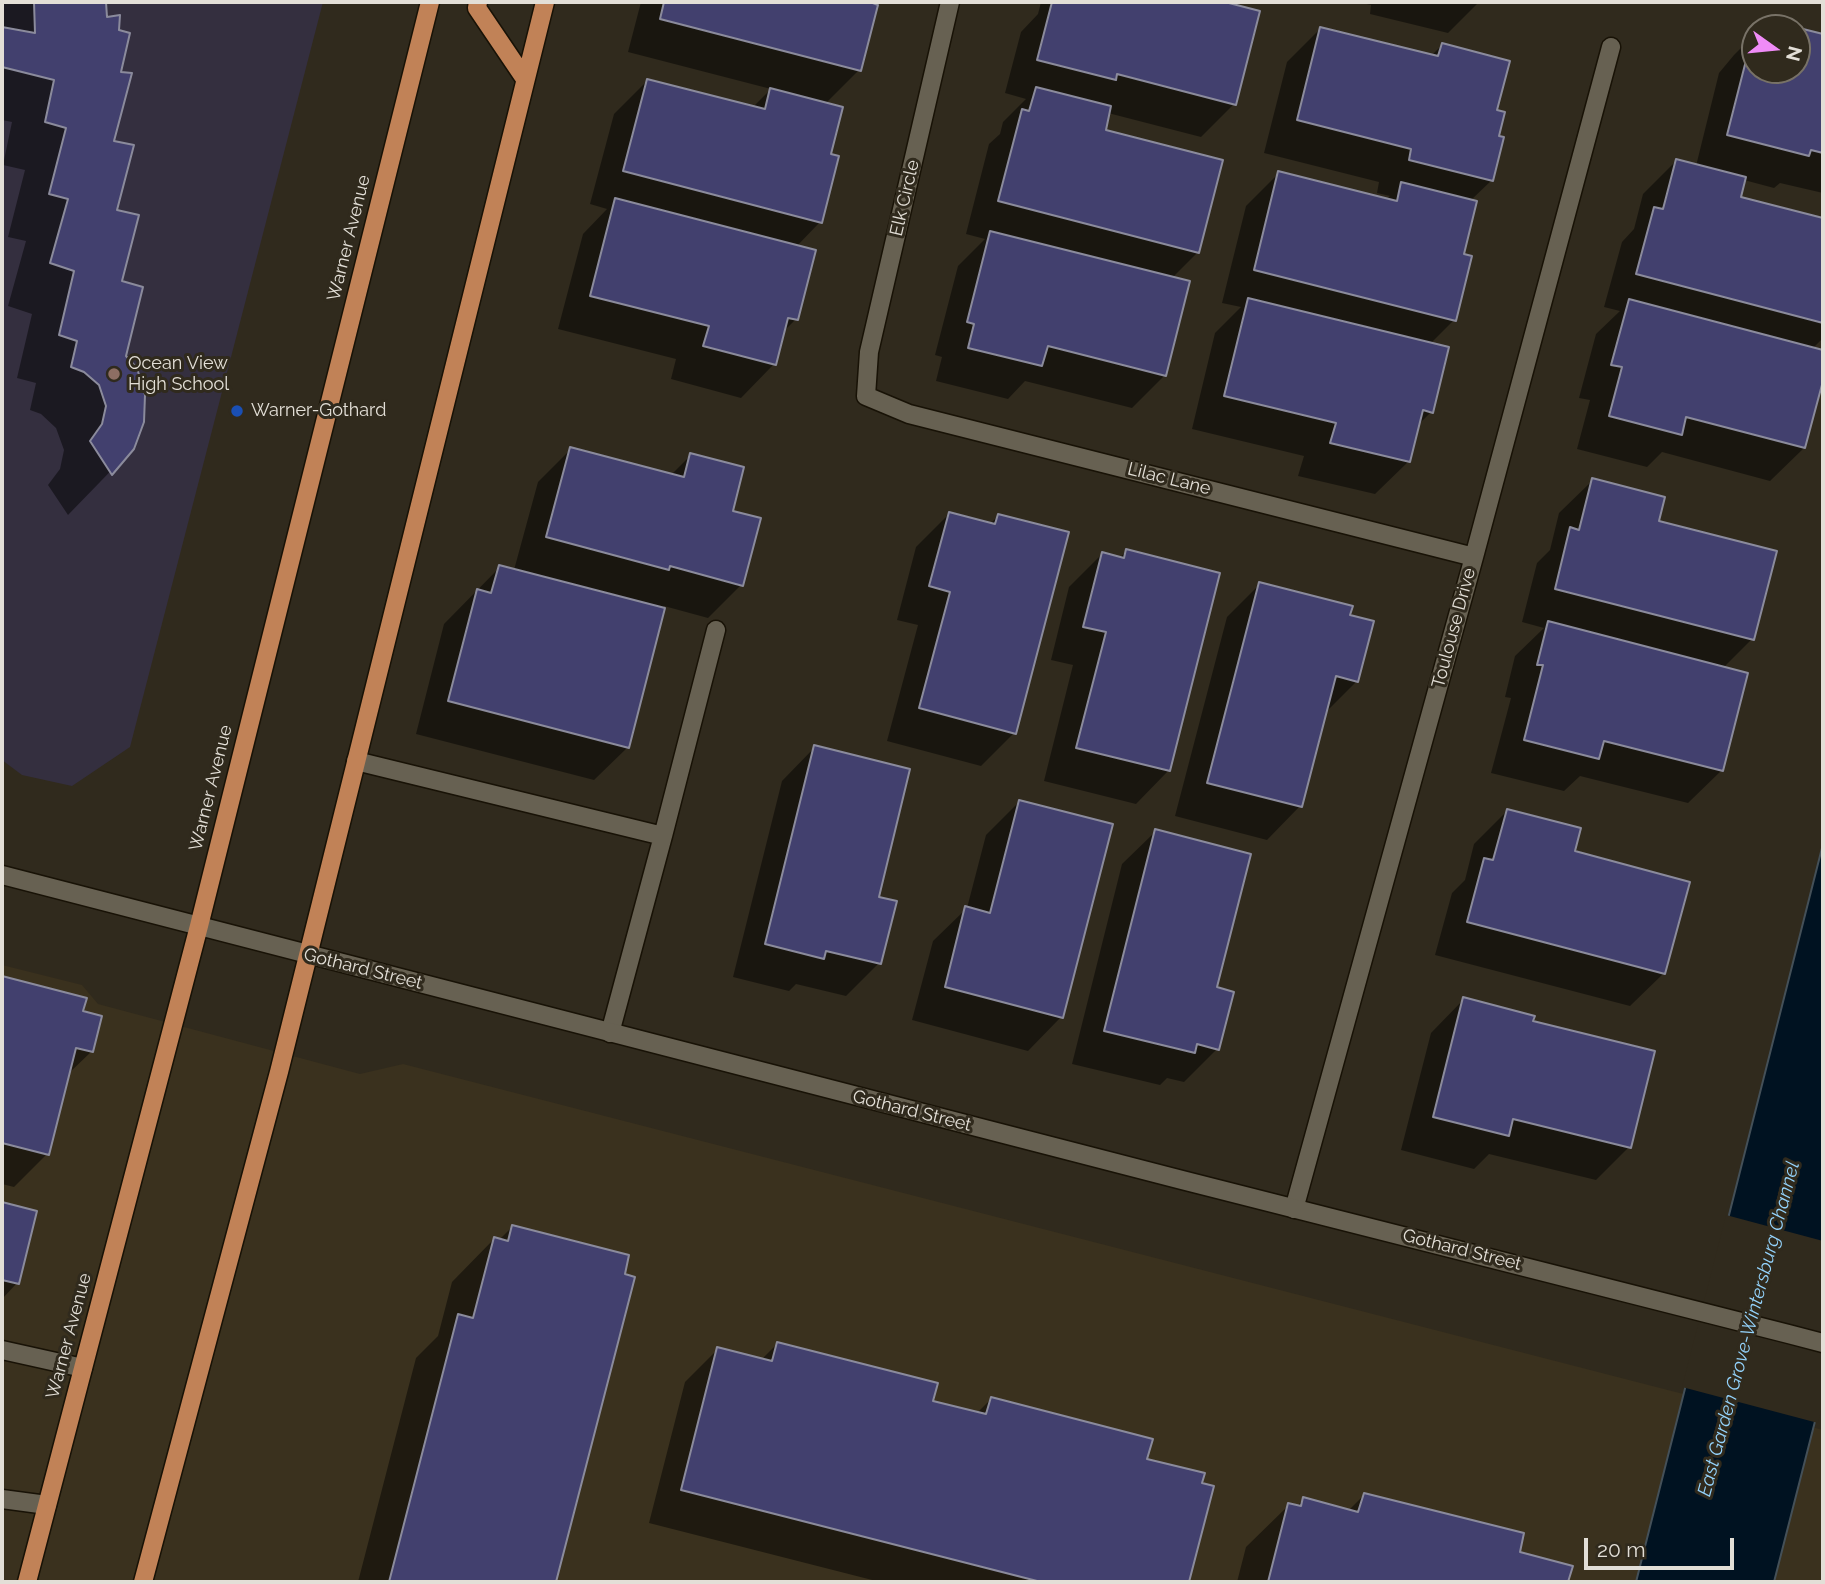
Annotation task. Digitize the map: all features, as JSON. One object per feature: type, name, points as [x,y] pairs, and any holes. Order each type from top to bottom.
[{"type":"main road","name":"Warner Avenue","points":[[27,1582],[199,926],[429,2]]},
{"type":"main road","points":[[478,2],[477,8],[525,79]]},
{"type":"main road","points":[[144,1582],[276,1085],[545,2]]},
{"type":"street","name":"Elk Circle","points":[[866,396],[869,352],[950,2]]},
{"type":"street","name":"Toulouse Drive","points":[[1294,1209],[1611,47]]},
{"type":"street","name":"Lilac Lane","points":[[866,396],[909,414],[1474,556]]},
{"type":"street","points":[[610,1033],[716,630]]},
{"type":"street","points":[[356,761],[663,836]]},
{"type":"street","name":"Gothard Street","points":[[2,875],[308,956],[1294,1209],[1640,1294],[1823,1343]]},
{"type":"street","points":[[2,1350],[83,1368]]},
{"type":"street","points":[[2,1499],[47,1505]]},
{"type":"shaded area","name":"Ocean View High School","points":[[2,2],[323,2],[130,747],[72,786],[22,775],[2,760]]},
{"type":"shaded area","points":[[2,965],[82,985],[98,1004],[360,1074],[403,1064],[1823,1430],[1823,1582],[2,1582]]},
{"type":"water","name":"East Garden Grove-Wintersburg Channel","points":[[1823,844],[1823,1390],[1774,1582],[1636,1582]]},
{"type":"pier","points":[[1726,1215],[1823,1241],[1823,1404],[1818,1423],[1682,1387]]},
{"type":"building","points":[[34,2],[106,2],[107,17],[120,15],[119,30],[130,33],[121,72],[132,73],[114,141],[134,145],[117,210],[139,215],[122,281],[143,287],[126,356],[137,368],[145,395],[144,422],[134,449],[112,475],[90,441],[102,424],[106,406],[99,385],[84,372],[71,367],[77,341],[59,335],[74,271],[50,263],[68,199],[49,194],[66,128],[45,122],[54,80],[2,67],[2,27],[35,33]]},
{"type":"building","points":[[664,2],[870,2],[878,5],[861,71],[660,19]]},
{"type":"building","points":[[1052,2],[1225,2],[1260,11],[1236,105],[1117,74],[1116,80],[1037,60]]},
{"type":"building","points":[[1320,27],[1438,56],[1442,43],[1510,61],[1497,110],[1505,112],[1499,136],[1504,137],[1493,181],[1409,160],[1411,149],[1297,120]]},
{"type":"building","points":[[1811,31],[1823,34],[1823,153],[1811,150],[1809,156],[1727,135],[1741,80],[1741,84],[1811,84]]},
{"type":"building","points":[[647,79],[765,109],[770,88],[843,107],[831,154],[839,156],[822,223],[623,171]]},
{"type":"building","points":[[1036,87],[1111,106],[1106,130],[1223,160],[1199,253],[998,201],[1022,109],[1029,111]]},
{"type":"building","points":[[1676,159],[1746,177],[1741,197],[1823,218],[1823,323],[1636,274],[1654,207],[1663,209]]},
{"type":"building","points":[[1278,171],[1397,201],[1401,182],[1477,201],[1464,254],[1472,256],[1456,321],[1254,270]]},
{"type":"building","points":[[615,198],[816,250],[798,320],[788,318],[776,365],[703,346],[709,326],[590,296]]},
{"type":"building","points":[[990,231],[1190,281],[1166,376],[1048,346],[1042,366],[968,348],[974,324],[967,322]]},
{"type":"building","points":[[1248,298],[1449,347],[1433,413],[1423,410],[1410,462],[1330,443],[1336,423],[1224,396]]},
{"type":"building","points":[[1629,299],[1823,350],[1823,381],[1805,448],[1686,417],[1682,435],[1609,416],[1622,367],[1611,365]]},
{"type":"building","points":[[570,447],[684,477],[690,453],[744,467],[733,511],[761,518],[743,586],[670,566],[669,570],[546,537]]},
{"type":"building","points":[[1592,478],[1665,497],[1659,521],[1777,551],[1754,640],[1555,589],[1570,527],[1579,530]]},
{"type":"building","points":[[949,512],[995,524],[998,514],[1069,532],[1016,734],[919,708],[950,592],[929,586]]},
{"type":"building","points":[[1126,549],[1220,573],[1170,771],[1076,748],[1106,632],[1083,627],[1102,552],[1124,558]]},
{"type":"building","points":[[499,565],[665,608],[629,748],[448,701],[477,589],[491,593]]},
{"type":"building","points":[[1259,582],[1353,606],[1350,615],[1374,621],[1358,682],[1336,676],[1302,807],[1207,783]]},
{"type":"building","points":[[1548,621],[1748,673],[1723,771],[1604,741],[1599,759],[1524,740],[1543,665],[1537,665]]},
{"type":"building","points":[[814,745],[910,769],[879,897],[897,901],[881,964],[826,951],[824,959],[765,944]]},
{"type":"building","points":[[1019,800],[1113,824],[1063,1018],[945,987],[965,906],[990,913]]},
{"type":"building","points":[[1507,809],[1581,828],[1575,851],[1690,882],[1665,974],[1467,922],[1484,858],[1493,860]]},
{"type":"building","points":[[1155,829],[1251,854],[1217,987],[1234,992],[1219,1050],[1197,1044],[1195,1053],[1104,1031]]},
{"type":"building","points":[[2,976],[87,998],[83,1011],[102,1016],[93,1052],[76,1048],[49,1155],[2,1143]]},
{"type":"building","points":[[1463,997],[1535,1016],[1533,1021],[1655,1051],[1631,1148],[1513,1119],[1509,1136],[1433,1117]]},
{"type":"building","points":[[2,1202],[37,1211],[19,1284],[2,1280]]},
{"type":"building","points":[[512,1225],[629,1255],[625,1274],[635,1277],[556,1582],[389,1582],[458,1314],[473,1318],[494,1237],[508,1241]]},
{"type":"building","points":[[777,1342],[938,1383],[933,1401],[986,1414],[991,1397],[1153,1439],[1147,1459],[1205,1473],[1202,1483],[1214,1486],[1189,1582],[1041,1582],[681,1490],[717,1347],[772,1361]]},
{"type":"building","points":[[1364,1493],[1524,1533],[1520,1552],[1573,1566],[1568,1582],[1268,1582],[1288,1503],[1301,1506],[1303,1497],[1358,1512]]},
{"type":"place","name":"Ocean View High School","points":[[114,374]]},
{"type":"place","name":"Warner-Gothard","points":[[237,411]]}]
